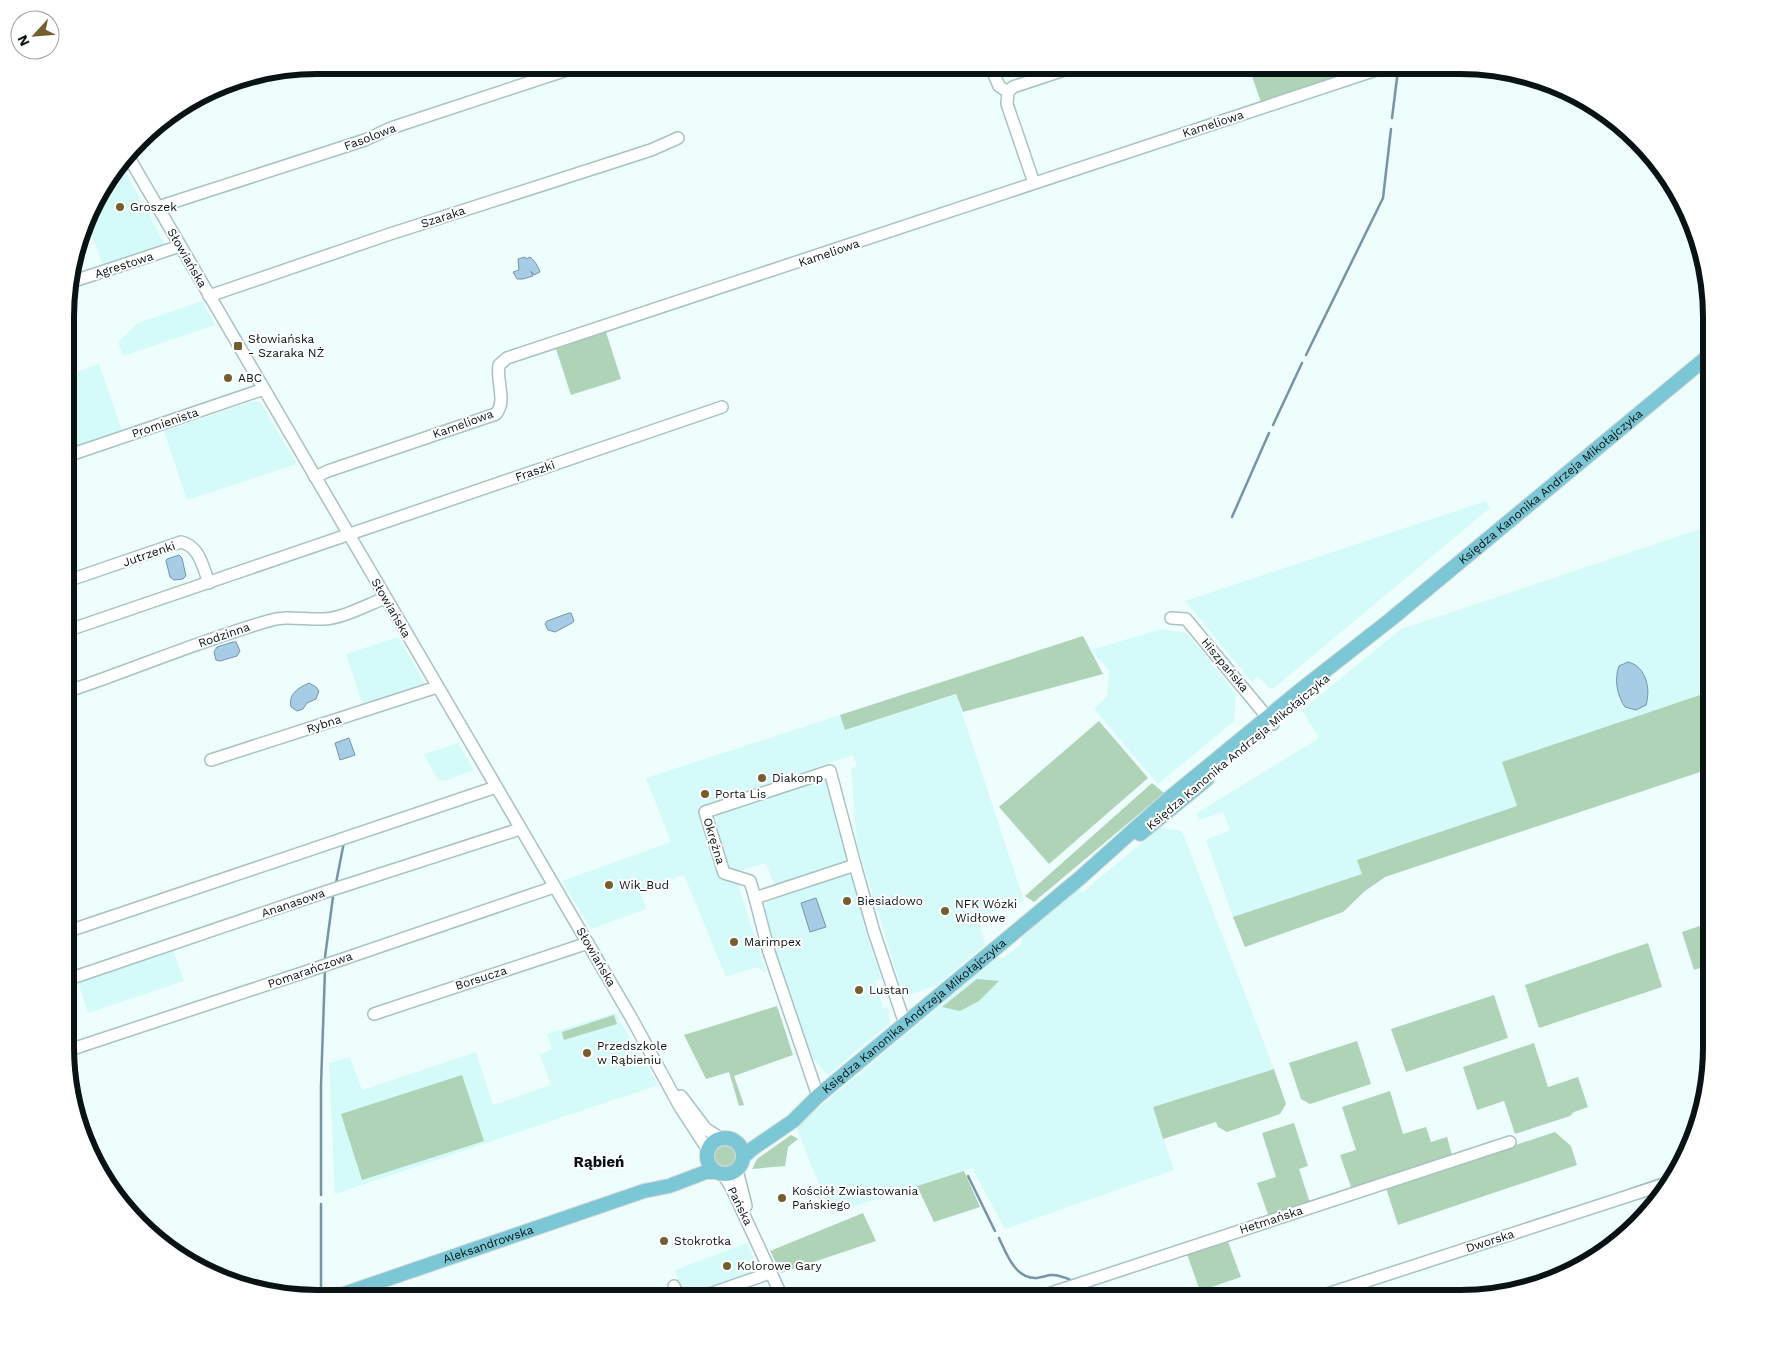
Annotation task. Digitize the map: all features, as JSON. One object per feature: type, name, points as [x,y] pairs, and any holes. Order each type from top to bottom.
[{"type":"main road","name":"Księdza Kanonika Andrzeja Mikołajczyka","points":[[744,1157],[752,1149],[793,1120],[818,1096],[1080,878],[1120,849],[1170,804],[1270,720],[1703,360]]},
{"type":"main road","name":"Księdza Kanonika Andrzeja Mikołajczyka","points":[[738,1143],[761,1132],[818,1096]]},
{"type":"main road","points":[[720,1138],[728,1138],[738,1143],[744,1157],[740,1167],[730,1174],[719,1173],[710,1166],[707,1153],[714,1142],[720,1138]]},
{"type":"main road","name":"Aleksandrowska","points":[[644,1191],[692,1167],[707,1153]]},
{"type":"main road","name":"Aleksandrowska","points":[[355,1290],[644,1191],[669,1186],[706,1172],[719,1173]]},
{"type":"street","name":"Fasolowa","points":[[158,207],[365,140],[391,128],[555,74]]},
{"type":"street","points":[[994,74],[999,86],[1008,92]]},
{"type":"street","points":[[1034,184],[1007,104],[1008,92],[1013,87],[1052,74]]},
{"type":"street","name":"Kameliowa","points":[[315,477],[496,414],[502,402],[497,376],[499,365],[507,358],[1367,74]]},
{"type":"street","name":"Szaraka","points":[[209,296],[387,235],[651,150],[678,138]]},
{"type":"street","name":"Słowiańska","points":[[131,161],[588,943],[707,1153]]},
{"type":"street","name":"Agrestowa","points":[[77,280],[180,246]]},
{"type":"street","name":"Promienista","points":[[74,454],[264,389]]},
{"type":"street","name":"Fraszki","points":[[349,535],[722,408]]},
{"type":"street","points":[[74,629],[349,535]]},
{"type":"street","name":"Jutrzenki","points":[[74,579],[181,542],[190,545],[196,550],[209,583]]},
{"type":"street","name":"Rodzinna","points":[[74,689],[166,655],[268,621],[286,617],[324,619],[335,617],[385,598]]},
{"type":"street","name":"Hiszpańska","points":[[1171,618],[1186,619],[1270,720]]},
{"type":"street","name":"Rybna","points":[[211,760],[437,687]]},
{"type":"street","name":"Okrężna","points":[[818,1096],[769,952],[750,881],[724,873],[705,812],[830,771],[874,932],[904,1024]]},
{"type":"street","points":[[74,929],[496,787]]},
{"type":"street","name":"Ananasowa","points":[[74,977],[328,890],[520,828]]},
{"type":"street","points":[[755,898],[855,865]]},
{"type":"street","name":"Pomarańczowa","points":[[74,1048],[554,887]]},
{"type":"street","name":"Borsucza","points":[[374,1014],[588,943]]},
{"type":"street","name":"Słowiańska","points":[[655,1059],[706,1129],[720,1138]]},
{"type":"street","name":"Hetmańska","points":[[1060,1290],[1510,1142]]},
{"type":"street","name":"Pańska","points":[[736,1170],[756,1239]]},
{"type":"street","name":"Pańska","points":[[719,1173],[729,1184],[778,1290]]},
{"type":"street","name":"Dworska","points":[[1340,1290],[1658,1187]]},
{"type":"street","points":[[721,1290],[770,1273]]},
{"type":"street","points":[[674,1286],[675,1290]]},
{"type":"shaded area","points":[[124,169],[164,243],[163,248],[103,266],[90,229],[106,195]]},
{"type":"shaded area","points":[[525,257],[526,259],[530,257],[532,259],[540,272],[534,275],[531,271],[533,276],[517,279],[513,272],[519,270],[518,259]]},
{"type":"shaded area","points":[[202,301],[215,325],[123,356],[118,342],[138,323]]},
{"type":"shaded area","points":[[99,364],[122,431],[74,448],[74,373]]},
{"type":"shaded area","points":[[253,401],[260,402],[297,464],[187,500],[164,431]]},
{"type":"shaded area","points":[[1486,501],[1490,508],[1274,688],[1269,688],[1258,676],[1252,682],[1185,601]]},
{"type":"shaded area","points":[[1703,528],[1703,695],[1503,763],[1518,806],[1358,860],[1362,874],[1233,917],[1206,840],[1230,830],[1223,812],[1199,820],[1197,813],[1319,738],[1302,710],[1401,629]]},
{"type":"shaded area","points":[[179,555],[182,558],[186,576],[183,579],[174,580],[170,577],[166,561]]},
{"type":"shaded area","points":[[571,613],[574,621],[572,623],[555,632],[548,630],[545,624],[547,621]]},
{"type":"shaded area","points":[[1161,629],[1186,633],[1236,694],[1234,721],[1158,784],[1094,709],[1107,697],[1109,670],[1091,650]]},
{"type":"shaded area","points":[[398,637],[426,686],[363,706],[346,654]]},
{"type":"shaded area","points":[[236,642],[240,651],[237,656],[220,661],[216,660],[214,652],[217,647]]},
{"type":"shaded area","points":[[1628,662],[1639,668],[1646,679],[1647,685],[1646,705],[1636,710],[1625,707],[1617,687],[1619,666]]},
{"type":"shaded area","points":[[309,683],[319,691],[316,699],[307,703],[303,709],[297,711],[291,707],[292,695]]},
{"type":"shaded area","points":[[956,695],[1024,901],[978,917],[985,945],[937,985],[904,997],[857,844],[851,769],[857,766],[853,755],[699,807],[721,877],[737,881],[766,973],[756,967],[726,977],[684,875],[640,890],[646,909],[591,929],[562,881],[671,842],[646,778],[840,715],[846,730]]},
{"type":"shaded area","points":[[349,738],[355,755],[340,760],[335,743]]},
{"type":"shaded area","points":[[458,743],[474,770],[444,781],[438,780],[424,754]]},
{"type":"shaded area","points":[[822,780],[829,781],[836,804],[834,810],[849,860],[774,885],[766,863],[733,873],[727,870],[712,820],[715,815]]},
{"type":"shaded area","points":[[1159,828],[1182,831],[1274,1069],[1153,1107],[1174,1170],[1005,1229],[972,1168],[831,1214],[796,1127],[998,957],[1004,958],[1021,944],[1022,937],[1079,888],[1082,893]]},
{"type":"shaded area","points":[[847,874],[853,879],[866,919],[863,924],[882,979],[875,981],[883,1008],[888,1007],[890,1023],[828,1075],[810,1055],[763,912],[769,899]]},
{"type":"shaded area","points":[[816,898],[826,927],[810,932],[801,903]]},
{"type":"shaded area","points":[[172,947],[184,981],[88,1013],[77,978]]},
{"type":"shaded area","points":[[615,1013],[658,1085],[335,1194],[329,1063],[350,1057],[362,1090],[476,1052],[493,1105],[551,1085],[540,1055],[552,1049],[547,1034]]},
{"type":"shaded area","points":[[747,1243],[760,1272],[708,1290],[682,1290],[675,1270]]},
{"type":"green space","points":[[1251,74],[1346,74],[1261,102]]},
{"type":"green space","points":[[606,332],[621,379],[571,395],[556,349]]},
{"type":"green space","points":[[1083,636],[1103,674],[963,712],[956,694],[845,730],[840,715]]},
{"type":"green space","points":[[1703,694],[1703,771],[1385,877],[1365,891],[1343,912],[1245,947],[1233,917],[1362,874],[1357,860],[1517,806],[1502,762]]},
{"type":"green space","points":[[1099,721],[1148,778],[1049,864],[999,807]]},
{"type":"green space","points":[[1152,783],[1164,793],[1034,902],[1025,896]]},
{"type":"green space","points":[[1703,925],[1703,967],[1694,970],[1682,932]]},
{"type":"green space","points":[[1648,943],[1662,987],[1539,1028],[1525,985]]},
{"type":"green space","points":[[977,979],[999,981],[979,1001],[960,1011],[942,1007]]},
{"type":"green space","points":[[1494,995],[1508,1038],[1406,1072],[1391,1029]]},
{"type":"green space","points":[[777,1006],[793,1055],[734,1076],[744,1105],[739,1106],[729,1072],[706,1079],[684,1035]]},
{"type":"green space","points":[[614,1015],[617,1024],[564,1040],[562,1032]]},
{"type":"green space","points":[[1357,1041],[1371,1084],[1310,1104],[1301,1099],[1289,1063]]},
{"type":"green space","points":[[1534,1043],[1548,1087],[1578,1077],[1588,1107],[1574,1112],[1570,1116],[1515,1134],[1504,1101],[1477,1110],[1463,1067]]},
{"type":"green space","points":[[1274,1069],[1286,1104],[1280,1114],[1227,1132],[1218,1127],[1216,1122],[1163,1139],[1153,1107]]},
{"type":"green space","points":[[462,1075],[484,1141],[362,1180],[341,1114]]},
{"type":"green space","points":[[1390,1091],[1403,1134],[1426,1127],[1431,1142],[1447,1137],[1452,1155],[1352,1190],[1340,1155],[1356,1150],[1342,1107]]},
{"type":"green space","points":[[1294,1123],[1308,1166],[1299,1169],[1310,1203],[1269,1217],[1257,1183],[1276,1177],[1262,1133]]},
{"type":"green space","points":[[1555,1132],[1571,1146],[1577,1165],[1398,1225],[1386,1188]]},
{"type":"green space","points":[[791,1135],[798,1139],[788,1147],[785,1166],[752,1169],[757,1159]]},
{"type":"green space","points":[[724,1144],[733,1147],[736,1156],[733,1165],[724,1168],[715,1165],[712,1156],[715,1147]]},
{"type":"green space","points":[[964,1171],[980,1207],[934,1222],[917,1186]]},
{"type":"green space","points":[[863,1213],[876,1241],[781,1273],[770,1251]]},
{"type":"green space","points":[[1228,1242],[1241,1277],[1200,1290],[1187,1254]]},
{"type":"waterway","points":[[1392,118],[1398,74]]},
{"type":"waterway","points":[[1306,355],[1383,198],[1391,129]]},
{"type":"waterway","points":[[1273,425],[1302,363]]},
{"type":"waterway","points":[[1232,517],[1269,433]]},
{"type":"waterway","points":[[336,883],[344,842]]},
{"type":"waterway","points":[[325,957],[333,897]]},
{"type":"waterway","points":[[321,1195],[321,1085],[325,970]]},
{"type":"waterway","points":[[968,1176],[995,1231]]},
{"type":"waterway","points":[[1631,1189],[1665,1178]]},
{"type":"waterway","points":[[321,1204],[321,1290]]},
{"type":"waterway","points":[[999,1238],[1012,1264],[1022,1274],[1035,1278],[1056,1275],[1073,1281]]},
{"type":"waterway","points":[[1087,1287],[1093,1290]]},
{"type":"place","name":"Groszek","points":[[120,207]]},
{"type":"place","name":"Słowiańska - Szaraka NŻ","points":[[238,346]]},
{"type":"place","name":"ABC","points":[[228,378]]},
{"type":"place","name":"Diakomp","points":[[762,778]]},
{"type":"place","name":"Porta Lis","points":[[705,794]]},
{"type":"place","name":"Wik_Bud","points":[[609,885]]},
{"type":"place","name":"Biesiadowo","points":[[847,901]]},
{"type":"place","name":"NFK Wózki Widłowe","points":[[945,911]]},
{"type":"place","name":"Marimpex","points":[[734,942]]},
{"type":"place","name":"Lustan","points":[[859,990]]},
{"type":"place","name":"Przedszkole w Rąbieniu","points":[[587,1053]]},
{"type":"place","name":"Kościół Zwiastowania Pańskiego","points":[[782,1198]]},
{"type":"place","name":"Stokrotka","points":[[664,1241]]},
{"type":"place","name":"Kolorowe Gary","points":[[727,1266]]},
{"type":"district","name":"Rąbień","points":[[599,1162]]}]
